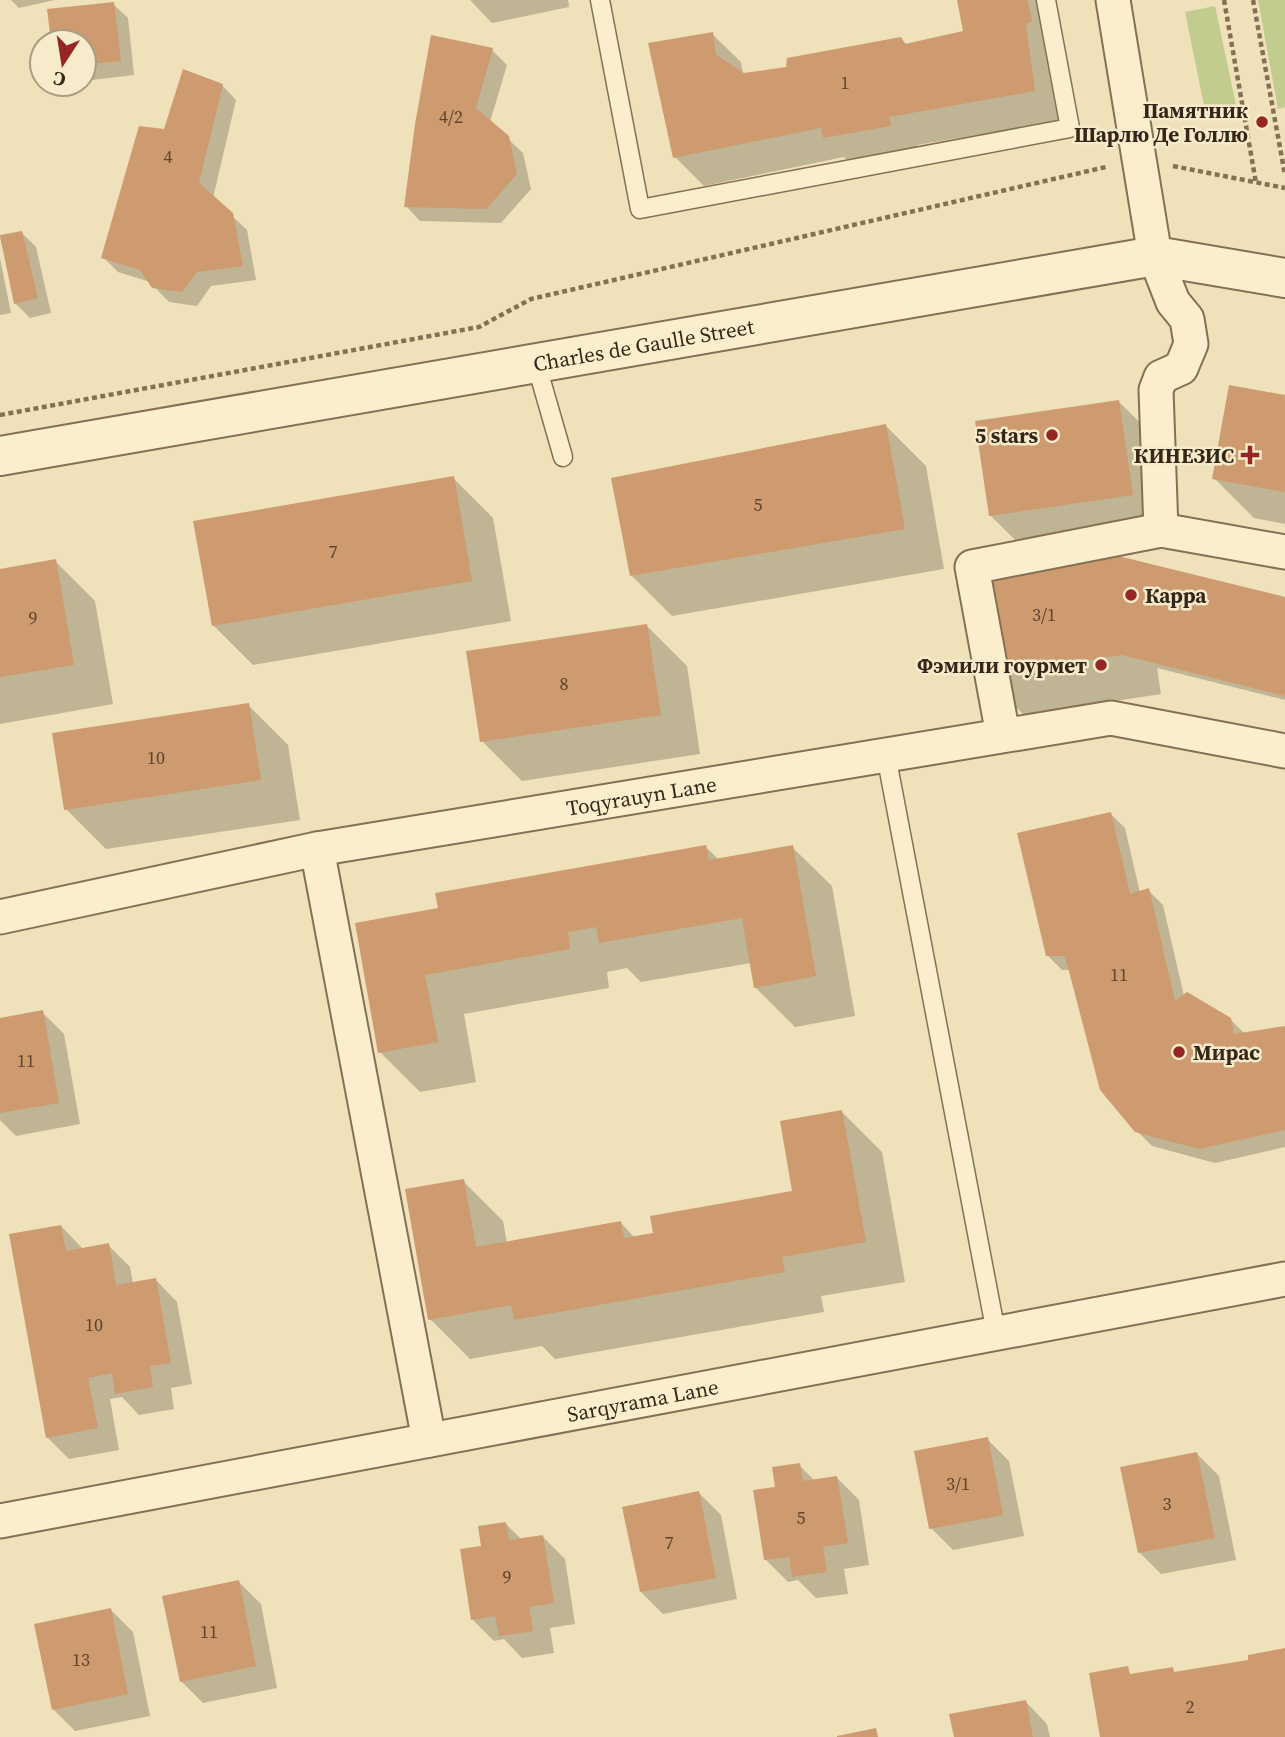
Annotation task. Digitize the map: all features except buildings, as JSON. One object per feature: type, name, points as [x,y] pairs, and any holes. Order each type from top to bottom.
[{"type":"street","points":[[1113,0],[1155,256],[1173,302],[1187,319],[1191,344],[1181,368],[1161,377],[1156,390],[1161,530]]},
{"type":"street","name":"Charles de Gaulle Street","points":[[0,456],[1155,256],[1285,278]]},
{"type":"street","points":[[1003,735],[972,567],[1161,530],[1285,552]]},
{"type":"street","name":"Toqyrauyn Lane","points":[[0,917],[317,849],[1111,718],[1285,751]]},
{"type":"street","points":[[317,849],[429,1440]]},
{"type":"street","name":"Sarqyrama Lane","points":[[0,1521],[1285,1279]]},
{"type":"lane","points":[[600,0],[640,209],[1070,128],[1045,0]]},
{"type":"lane","points":[[537,363],[563,457]]},
{"type":"lane","points":[[886,755],[996,1334]]},
{"type":"path","points":[[1224,0],[1256,183]]},
{"type":"path","points":[[1253,0],[1285,175]]},
{"type":"path","points":[[0,415],[479,327],[531,299],[1139,159],[1285,188]]},
{"type":"green space","points":[[1258,0],[1285,0],[1285,107],[1278,109]]},
{"type":"green space","points":[[1215,6],[1238,114],[1207,120],[1185,12]]},
{"type":"place","name":"Памятник Шарлю Де Голлю","points":[[1262,122]]},
{"type":"place","name":"5 stars","points":[[1052,435]]},
{"type":"place","name":"КИНЕЗИС","points":[[1250,455]]},
{"type":"place","name":"Карра","points":[[1131,595]]},
{"type":"place","name":"Фэмили гоурмет","points":[[1101,665]]},
{"type":"place","name":"Мирас","points":[[1179,1052]]}]
